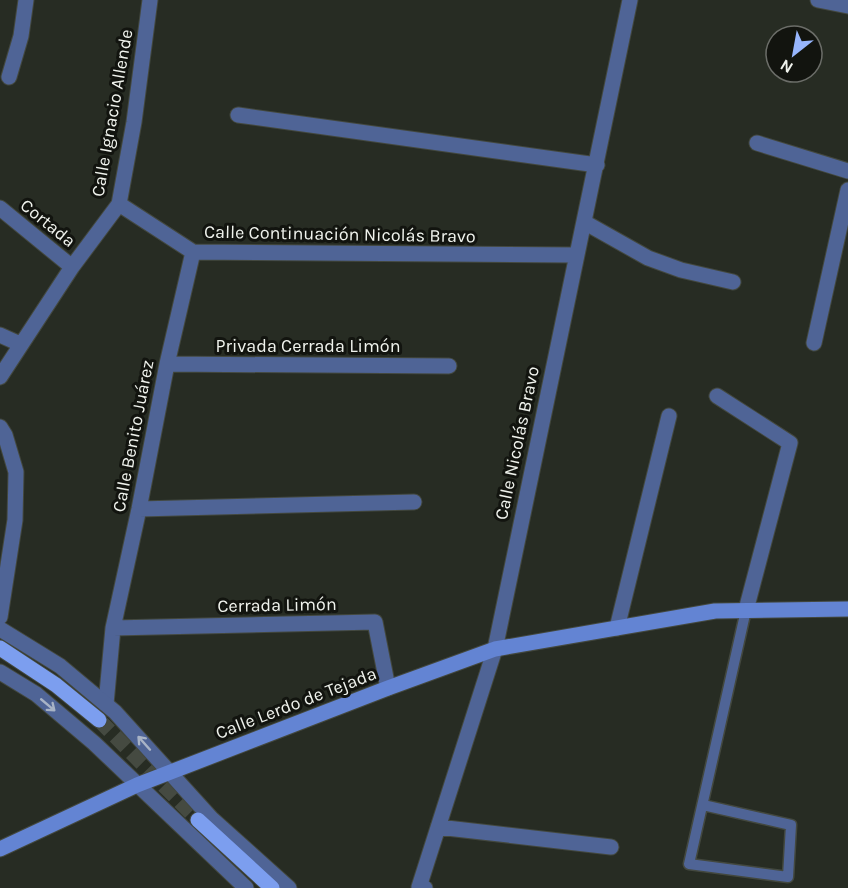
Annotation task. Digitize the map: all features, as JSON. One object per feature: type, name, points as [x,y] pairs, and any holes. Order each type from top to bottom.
[{"type":"main road","name":"Calle Lerdo de Tejada","points":[[0,849],[137,785],[388,688],[495,650],[715,611],[848,609]]},
{"type":"main road","points":[[0,648],[56,685],[95,723],[50,688],[0,657]]},
{"type":"main road","points":[[261,888],[195,822],[272,888]]},
{"type":"street","points":[[9,77],[21,36],[26,0]]},
{"type":"street","name":"Calle Ignacio Allende","points":[[0,377],[72,267],[119,204],[134,122],[150,0]]},
{"type":"street","name":"Calle Nicolás Bravo","points":[[422,888],[438,827],[495,650],[575,255],[597,165],[630,0]]},
{"type":"street","points":[[818,0],[848,6]]},
{"type":"street","points":[[238,116],[597,165]]},
{"type":"street","points":[[756,143],[848,171]]},
{"type":"street","points":[[814,343],[848,190]]},
{"type":"street","name":"Calle Continuación Nicolás Bravo","points":[[119,204],[193,252],[575,255]]},
{"type":"street","name":"Cortada","points":[[0,208],[72,267]]},
{"type":"street","points":[[584,222],[648,258],[681,270],[733,282]]},
{"type":"street","name":"Calle Benito Juárez","points":[[106,705],[113,628],[167,364],[193,252]]},
{"type":"street","points":[[0,334],[20,344]]},
{"type":"street","name":"Privada Cerrada Limón","points":[[167,364],[449,366]]},
{"type":"street","points":[[717,396],[790,443],[746,610]]},
{"type":"street","points":[[617,628],[669,416]]},
{"type":"street","points":[[0,427],[5,435],[16,472],[15,520],[2,610]]},
{"type":"street","points":[[139,509],[414,502]]},
{"type":"street","name":"Cerrada Limón","points":[[113,628],[375,622],[388,688]]},
{"type":"street","points":[[0,629],[60,666],[115,712],[211,818],[289,888]]},
{"type":"street","points":[[0,672],[36,694],[94,743],[246,888]]},
{"type":"street","points":[[438,827],[611,847]]},
{"type":"lane","points":[[703,804],[790,825],[788,877],[689,864],[746,610]]},
{"type":"tunnel","points":[[99,720],[198,820]]}]
